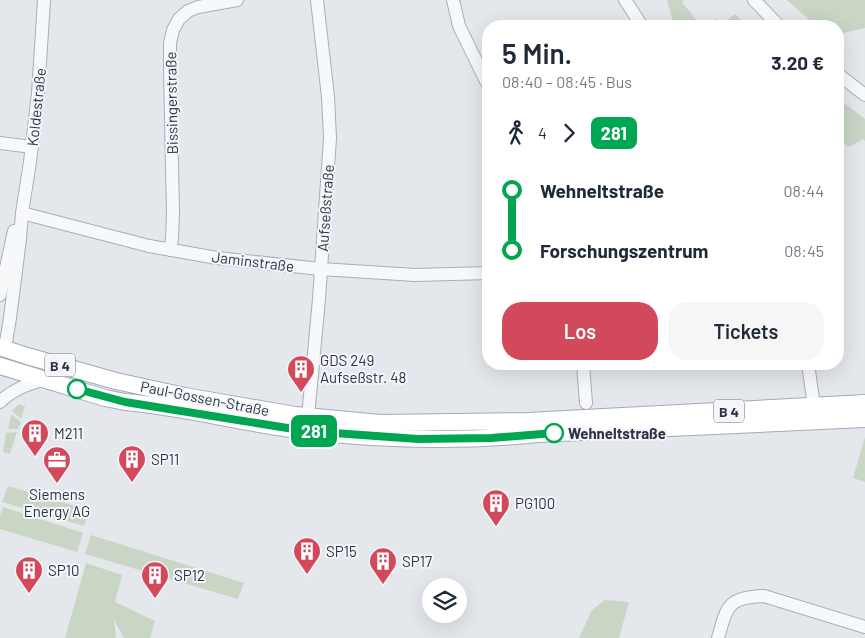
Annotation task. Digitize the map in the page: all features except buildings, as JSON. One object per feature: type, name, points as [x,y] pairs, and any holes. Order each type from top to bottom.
[{"type":"main road","name":"Koldestraße","points":[[0,369],[2,348]]},
{"type":"main road","name":"Paul-Gossen-Straße","points":[[2,348],[140,386],[185,396],[308,417],[380,423],[477,430],[572,432],[865,419]]},
{"type":"main road","name":"Paul-Gossen-Straße","points":[[0,369],[105,398],[139,404],[306,431],[418,439],[477,430],[865,403]]},
{"type":"main road","points":[[139,404],[133,398],[132,392],[140,386]]},
{"type":"street","name":"Koldestraße","points":[[2,348],[19,248],[32,146],[38,94],[44,0]]},
{"type":"street","name":"Bissingerstraße","points":[[170,250],[173,204],[170,42],[173,30],[179,19],[188,11],[198,7],[237,0]]},
{"type":"street","name":"Aufseßstraße","points":[[308,417],[330,138],[328,97],[317,0]]},
{"type":"street","points":[[453,0],[459,26],[482,73]]},
{"type":"street","points":[[625,0],[638,20]]},
{"type":"street","points":[[754,0],[774,20]]},
{"type":"street","points":[[844,79],[865,96]]},
{"type":"street","points":[[0,143],[32,146]]},
{"type":"street","name":"Koldestraße","points":[[0,295],[14,232],[22,213]]},
{"type":"street","name":"Jaminstraße","points":[[22,213],[91,232],[170,250],[216,258],[321,269],[415,275],[482,273]]},
{"type":"street","points":[[583,370],[586,404]]},
{"type":"street","points":[[809,370],[814,406]]},
{"type":"street","points":[[0,402],[11,392],[22,386],[44,380]]},
{"type":"street","points":[[718,638],[731,603],[751,596],[764,596],[859,625]]},
{"type":"green space","points":[[667,0],[684,0],[682,2],[696,20],[672,20]]},
{"type":"green space","points":[[787,0],[865,0],[865,28],[844,33],[844,20],[809,20]]},
{"type":"green space","points":[[735,14],[741,20],[727,20]]},
{"type":"green space","points":[[844,103],[865,119],[865,141],[863,139],[849,147],[844,144]]},
{"type":"green space","points":[[19,404],[25,406],[21,419],[12,411]]},
{"type":"green space","points":[[11,414],[21,422],[18,429],[8,429]]},
{"type":"green space","points":[[17,432],[10,454],[3,452],[6,433]]},
{"type":"green space","points":[[865,437],[865,482],[853,478]]},
{"type":"green space","points":[[8,486],[89,510],[84,526],[2,502]]},
{"type":"green space","points":[[3,507],[83,533],[77,552],[0,529],[0,516]]},
{"type":"green space","points":[[91,535],[244,583],[238,599],[85,554]]},
{"type":"green space","points":[[86,563],[122,575],[115,602],[155,621],[150,638],[124,638],[114,620],[116,638],[65,638]]},
{"type":"green space","points":[[605,600],[629,602],[619,638],[579,638],[592,610]]},
{"type":"bus line","name":"281","points":[[77,389],[125,402],[306,431],[418,439],[491,438],[554,433]]},
{"type":"place","name":"GDS 249 Aufseßstr. 48","points":[[301,393]]},
{"type":"place","name":"Wehneltstraße","points":[[554,433]]},
{"type":"place","name":"M211","points":[[35,457]]},
{"type":"place","name":"SP11","points":[[132,483]]},
{"type":"place","name":"Siemens Energy AG","points":[[57,484]]},
{"type":"place","name":"PG100","points":[[496,527]]},
{"type":"place","name":"SP15","points":[[307,575]]},
{"type":"place","name":"SP17","points":[[383,585]]},
{"type":"place","name":"SP10","points":[[29,594]]},
{"type":"place","name":"SP12","points":[[155,599]]}]
